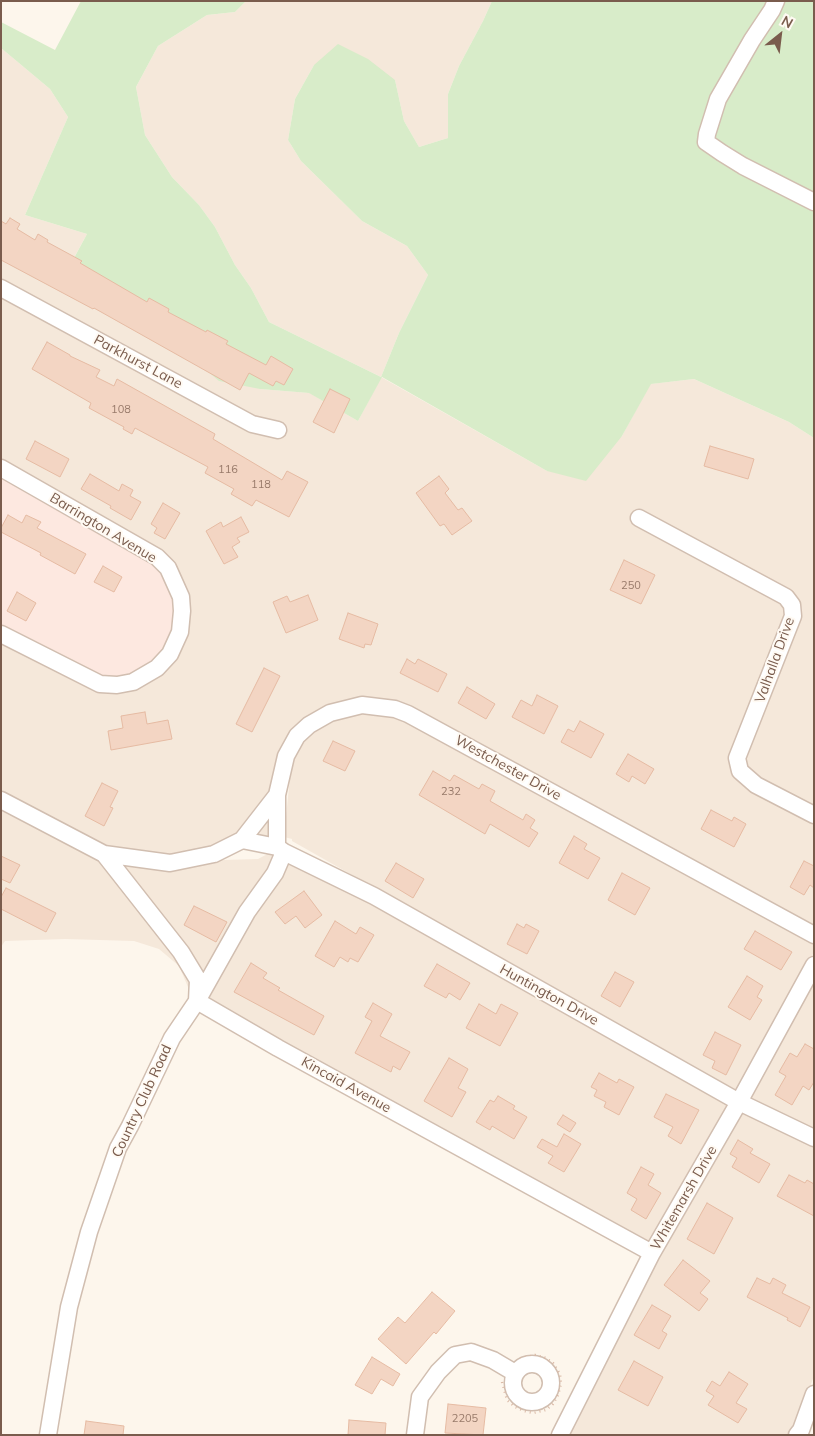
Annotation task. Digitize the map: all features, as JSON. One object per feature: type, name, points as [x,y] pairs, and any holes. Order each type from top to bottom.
[{"type":"street","points":[[776,1],[718,99],[706,134],[706,142],[743,166],[814,202]]},
{"type":"street","name":"Parkhurst Lane","points":[[1,288],[252,424],[278,430]]},
{"type":"street","name":"Barrington Avenue","points":[[1,468],[157,557],[168,568],[181,597],[182,611],[180,632],[170,654],[157,668],[133,682],[117,685],[100,684],[1,634]]},
{"type":"street","name":"Valhalla Drive","points":[[639,518],[786,597],[792,605],[793,616],[737,758],[740,771],[756,785],[814,815]]},
{"type":"street","name":"Westchester Drive","points":[[280,849],[277,795],[286,756],[297,736],[309,725],[330,713],[362,706],[396,709],[814,935]]},
{"type":"street","points":[[1,800],[104,854],[170,863],[214,854],[242,840],[277,795]]},
{"type":"street","name":"Huntington Drive","points":[[242,840],[280,849],[374,896],[739,1102],[814,1138]]},
{"type":"street","name":"Country Club Road","points":[[48,1435],[69,1307],[89,1232],[118,1148],[172,1038],[196,1001],[247,912],[275,873],[280,849]]},
{"type":"street","points":[[104,854],[181,952],[198,980],[196,1001]]},
{"type":"street","name":"Whitemarsh Drive","points":[[560,1435],[652,1253],[739,1102],[814,965]]},
{"type":"street","name":"Kincaid Avenue","points":[[196,1001],[652,1253]]},
{"type":"street","points":[[415,1435],[420,1397],[438,1372],[455,1355],[471,1352],[493,1360],[511,1371]]},
{"type":"street","points":[[798,1435],[814,1394]]},
{"type":"path","points":[[535,1355],[546,1358],[553,1363],[560,1374],[561,1384],[553,1404],[546,1410],[533,1413],[515,1407],[507,1400],[511,1371],[535,1355]]},
{"type":"shaded area","points":[[246,1],[492,1],[459,66],[448,94],[448,138],[419,147],[404,121],[395,80],[314,65],[295,99],[288,140],[301,161],[362,221],[407,246],[428,275],[399,333],[381,377],[269,322],[215,227],[199,205],[172,177],[145,135],[136,87],[158,46],[207,15],[235,12]]},
{"type":"shaded area","points":[[1,48],[50,89],[68,117],[25,215],[87,234],[61,281],[260,389],[310,393],[358,421],[381,377],[547,471],[622,436],[650,384],[694,379],[789,422],[814,438],[814,807],[760,779],[746,767],[744,758],[799,618],[790,591],[637,509],[630,521],[782,603],[785,609],[787,616],[731,756],[753,791],[814,823],[814,927],[397,702],[293,731],[272,837],[171,856],[108,848],[1,792],[1,642],[97,691],[160,551],[1,460],[1,296],[249,430],[281,439],[286,426],[255,417],[1,280]]},
{"type":"shaded area","points":[[1,476],[152,563],[162,573],[175,599],[174,630],[164,650],[153,663],[132,675],[117,678],[102,677],[1,626]]},
{"type":"shaded area","points":[[361,712],[394,716],[405,720],[814,944],[814,952],[737,1093],[292,841],[292,839],[284,837],[292,757],[302,740],[312,730],[332,719]]},
{"type":"shaded area","points":[[1,808],[100,860],[175,956],[192,982],[191,994],[179,966],[159,949],[134,941],[65,939],[5,941],[1,947]]},
{"type":"shaded area","points":[[277,849],[270,870],[204,976],[120,863],[258,859]]},
{"type":"shaded area","points":[[288,855],[730,1106],[650,1244],[205,998]]},
{"type":"shaded area","points":[[814,978],[814,1130],[748,1099]]},
{"type":"shaded area","points":[[741,1111],[814,1146],[814,1376],[795,1427],[789,1435],[567,1435],[658,1256]]},
{"type":"green space","points":[[81,1],[246,1],[235,12],[207,15],[158,46],[136,87],[145,135],[172,177],[199,205],[215,227],[269,322],[381,377],[399,333],[428,275],[407,246],[362,221],[301,161],[288,140],[295,99],[314,65],[338,44],[368,59],[395,80],[404,121],[419,147],[448,138],[448,94],[459,66],[492,1],[769,1],[700,133],[740,172],[814,210],[814,438],[789,422],[694,379],[651,384],[622,436],[586,481],[547,471],[382,377],[358,421],[309,393],[260,389],[219,381],[178,346],[61,282],[87,234],[25,215],[68,117],[50,89],[1,48],[1,22],[55,50]]},
{"type":"green space","points":[[783,1],[814,1],[814,194],[746,159],[713,138],[724,101]]},
{"type":"building","points":[[10,218],[20,224],[17,229],[35,240],[38,234],[48,240],[47,242],[82,261],[80,263],[147,302],[149,298],[169,309],[168,312],[228,341],[226,344],[266,365],[271,356],[293,369],[284,385],[276,381],[273,386],[249,373],[240,390],[94,308],[1,260],[1,221],[6,224]]},
{"type":"building","points":[[47,342],[70,356],[100,370],[96,377],[114,386],[117,379],[215,434],[213,439],[282,480],[287,471],[308,482],[289,517],[256,500],[252,506],[231,494],[234,489],[205,473],[208,467],[135,428],[132,434],[123,429],[124,427],[89,408],[91,403],[32,369]]},
{"type":"building","points":[[330,389],[350,399],[334,433],[313,422]]},
{"type":"building","points":[[35,441],[69,459],[60,477],[26,459]]},
{"type":"building","points":[[710,446],[754,459],[748,479],[704,466]]},
{"type":"building","points":[[90,474],[119,491],[122,484],[133,490],[130,496],[141,502],[131,520],[81,489]]},
{"type":"building","points":[[439,476],[449,489],[445,493],[458,510],[462,508],[472,521],[452,535],[444,524],[440,526],[416,493]]},
{"type":"building","points":[[163,503],[180,513],[165,539],[154,533],[157,528],[151,524]]},
{"type":"building","points":[[8,515],[22,523],[26,515],[41,522],[37,528],[86,554],[75,574],[1,532],[1,528]]},
{"type":"building","points":[[241,517],[249,532],[237,538],[240,542],[232,547],[238,557],[224,564],[206,531],[221,522],[223,527]]},
{"type":"building","points":[[624,560],[655,575],[641,604],[610,590]]},
{"type":"building","points":[[103,566],[122,577],[114,592],[94,582]]},
{"type":"building","points":[[17,592],[36,603],[26,621],[7,611]]},
{"type":"building","points":[[308,595],[318,620],[286,633],[273,602],[287,596],[290,602]]},
{"type":"building","points":[[348,613],[378,624],[371,645],[365,644],[364,648],[339,639]]},
{"type":"building","points":[[407,659],[415,664],[418,659],[447,674],[438,692],[400,673]]},
{"type":"building","points":[[264,668],[280,676],[252,732],[236,724]]},
{"type":"building","points":[[467,687],[495,704],[486,719],[458,703]]},
{"type":"building","points":[[537,695],[558,706],[544,734],[512,717],[521,700],[532,706]]},
{"type":"building","points":[[145,712],[147,724],[168,720],[172,739],[111,750],[108,731],[123,728],[121,716]]},
{"type":"building","points":[[580,721],[604,734],[591,758],[561,742],[568,729],[574,732]]},
{"type":"building","points":[[333,741],[355,751],[345,771],[323,761]]},
{"type":"building","points":[[628,754],[654,769],[645,784],[632,776],[629,782],[616,774]]},
{"type":"building","points":[[433,771],[450,781],[454,775],[479,789],[482,784],[495,791],[490,801],[523,820],[526,814],[535,820],[530,828],[538,833],[529,847],[490,824],[485,834],[419,795]]},
{"type":"building","points":[[102,783],[118,791],[110,807],[113,808],[104,826],[85,816]]},
{"type":"building","points":[[711,810],[732,821],[734,817],[746,824],[734,847],[701,829]]},
{"type":"building","points":[[574,836],[587,844],[584,849],[600,858],[588,879],[559,863]]},
{"type":"building","points":[[1,856],[20,865],[10,883],[1,879]]},
{"type":"building","points":[[804,861],[814,866],[814,888],[810,885],[804,895],[790,887]]},
{"type":"building","points":[[396,863],[424,879],[413,898],[385,881]]},
{"type":"building","points":[[622,873],[650,888],[635,915],[608,900]]},
{"type":"building","points":[[6,888],[56,913],[46,932],[1,909],[1,897]]},
{"type":"building","points":[[304,891],[322,915],[305,928],[296,916],[285,924],[275,912]]},
{"type":"building","points":[[194,906],[227,922],[216,942],[184,925]]},
{"type":"building","points":[[335,921],[356,934],[360,927],[374,935],[358,962],[350,958],[348,962],[340,957],[334,967],[315,956]]},
{"type":"building","points":[[517,924],[524,928],[526,924],[539,931],[527,954],[507,944]]},
{"type":"building","points":[[755,931],[792,952],[781,970],[744,949]]},
{"type":"building","points":[[251,963],[267,973],[263,978],[280,988],[278,990],[324,1016],[314,1035],[234,992]]},
{"type":"building","points":[[437,964],[470,983],[460,1000],[449,993],[446,998],[424,986]]},
{"type":"building","points":[[615,972],[634,982],[620,1007],[601,996]]},
{"type":"building","points":[[747,976],[763,986],[757,997],[762,1000],[750,1020],[728,1007]]},
{"type":"building","points":[[373,1003],[392,1014],[380,1036],[410,1052],[400,1070],[393,1066],[391,1072],[355,1053],[372,1021],[365,1017]]},
{"type":"building","points":[[479,1004],[496,1014],[501,1004],[518,1013],[500,1046],[466,1028]]},
{"type":"building","points":[[715,1032],[741,1045],[726,1075],[712,1068],[715,1061],[703,1055]]},
{"type":"building","points":[[805,1044],[814,1049],[814,1082],[809,1090],[803,1086],[792,1105],[775,1095],[786,1076],[779,1072],[790,1053],[797,1057]]},
{"type":"building","points":[[449,1058],[468,1069],[458,1088],[466,1092],[452,1117],[424,1101]]},
{"type":"building","points":[[599,1073],[617,1083],[619,1079],[634,1087],[619,1115],[604,1107],[606,1102],[594,1096],[597,1090],[591,1087]]},
{"type":"building","points":[[666,1094],[699,1110],[681,1144],[668,1136],[673,1127],[654,1117]]},
{"type":"building","points":[[498,1096],[515,1106],[513,1109],[527,1117],[514,1139],[492,1126],[490,1130],[476,1122],[490,1100],[494,1102]]},
{"type":"building","points":[[563,1115],[576,1123],[570,1132],[557,1124]]},
{"type":"building","points":[[564,1134],[581,1144],[564,1172],[548,1163],[553,1156],[537,1147],[542,1139],[557,1147]]},
{"type":"building","points":[[738,1140],[753,1149],[750,1153],[770,1164],[759,1183],[732,1167],[737,1158],[730,1154]]},
{"type":"building","points":[[641,1167],[654,1174],[648,1185],[661,1193],[646,1219],[631,1210],[637,1199],[627,1193]]},
{"type":"building","points":[[789,1175],[805,1183],[807,1180],[814,1184],[814,1216],[777,1196]]},
{"type":"building","points":[[707,1203],[733,1218],[714,1254],[687,1239]]},
{"type":"building","points":[[683,1260],[710,1281],[700,1293],[708,1299],[699,1311],[664,1285]]},
{"type":"building","points":[[757,1278],[770,1284],[773,1278],[786,1285],[782,1293],[810,1307],[800,1327],[787,1320],[788,1318],[747,1297]]},
{"type":"building","points":[[432,1292],[455,1311],[436,1334],[434,1332],[406,1364],[378,1339],[398,1317],[405,1323]]},
{"type":"building","points":[[652,1305],[671,1316],[662,1331],[667,1334],[659,1349],[634,1335]]},
{"type":"building","points":[[372,1357],[400,1374],[393,1386],[381,1379],[372,1394],[355,1385]]},
{"type":"building","points":[[634,1361],[663,1377],[648,1406],[618,1390]]},
{"type":"building","points":[[729,1372],[748,1384],[736,1403],[747,1409],[738,1423],[708,1405],[714,1396],[706,1391],[712,1381],[720,1386]]},
{"type":"building","points":[[448,1404],[486,1408],[483,1435],[445,1433]]},
{"type":"building","points":[[349,1420],[386,1423],[385,1435],[348,1435]]},
{"type":"building","points":[[86,1421],[124,1426],[123,1435],[84,1435]]}]
